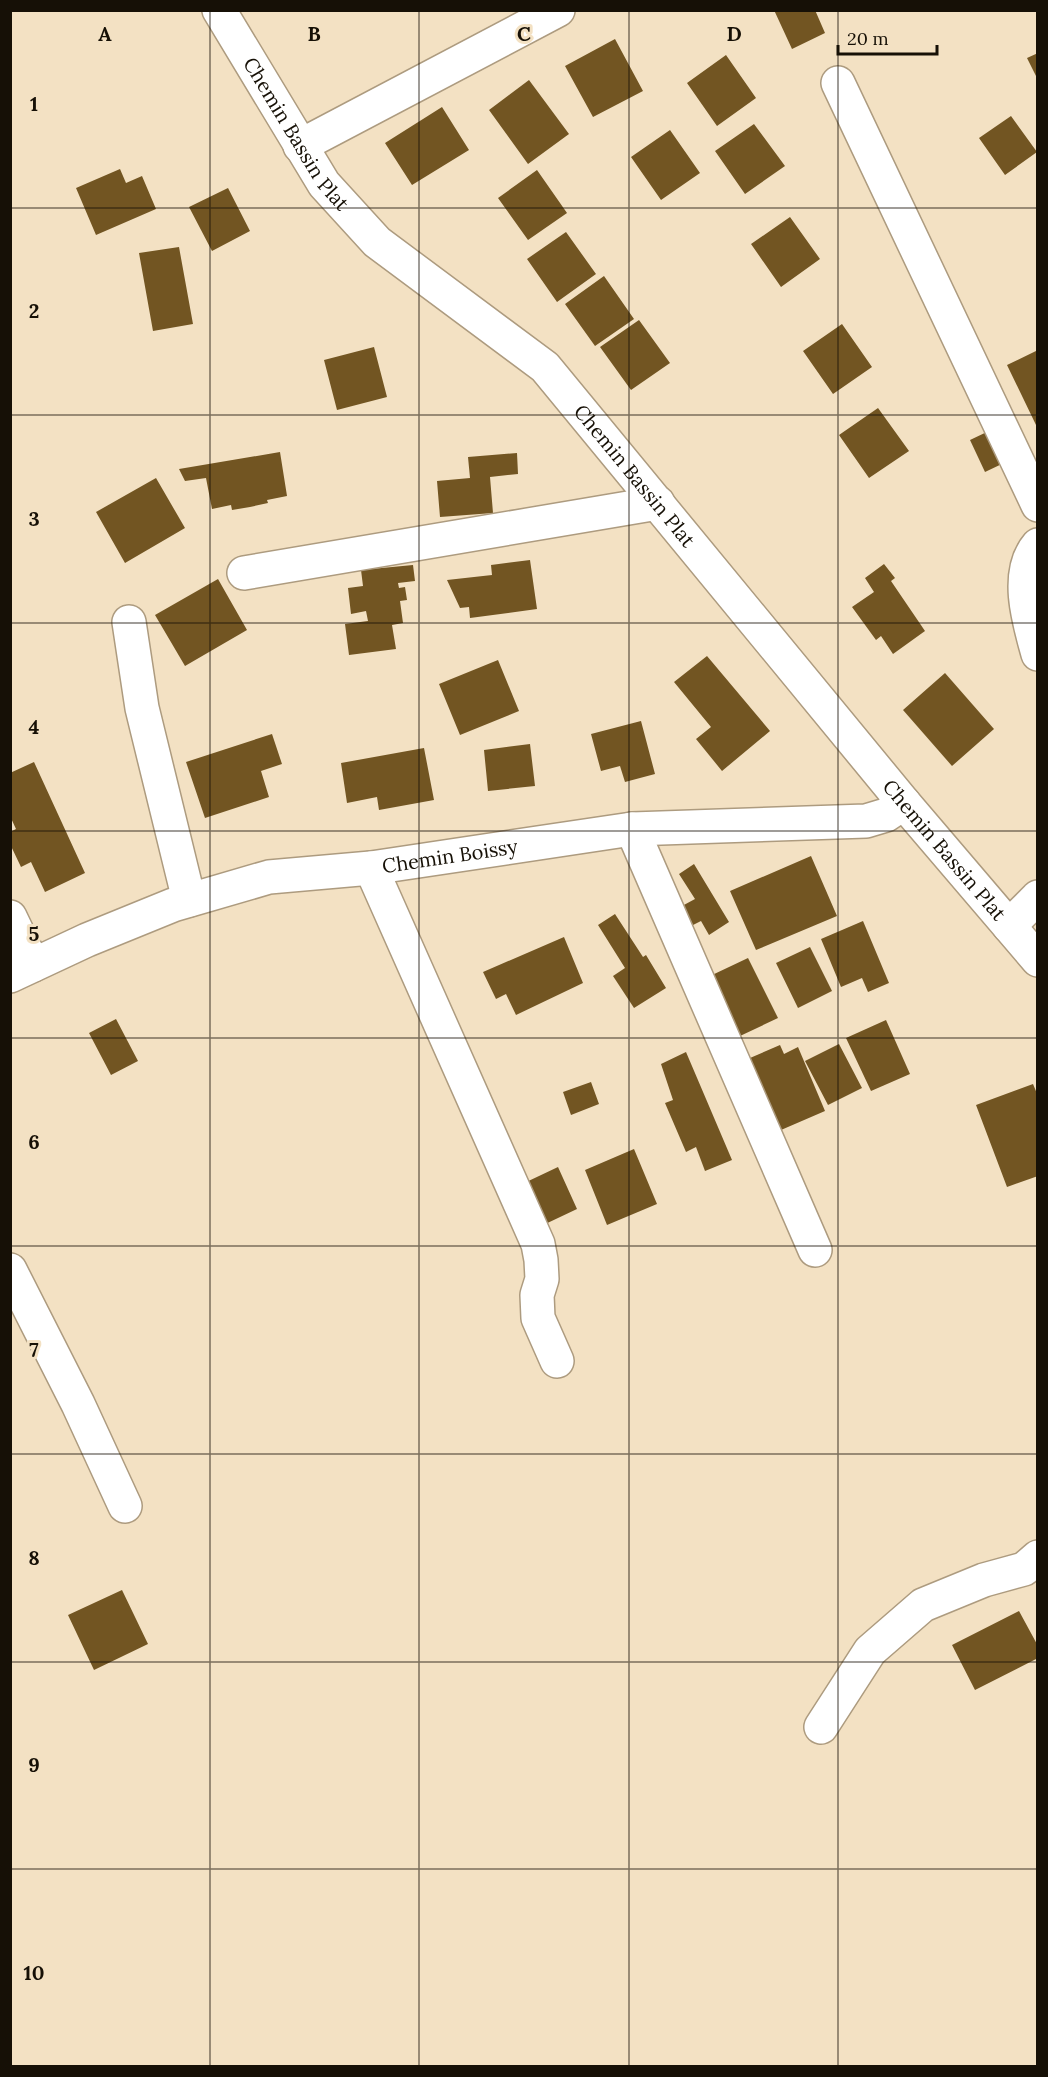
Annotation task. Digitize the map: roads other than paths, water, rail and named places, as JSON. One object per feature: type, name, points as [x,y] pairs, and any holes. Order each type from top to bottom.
[{"type":"street","name":"Chemin Bassin Plat","points":[[219,10],[324,184],[377,242],[545,367],[904,803],[1038,960]]},
{"type":"street","points":[[300,146],[558,10]]},
{"type":"street","points":[[838,82],[1038,505]]},
{"type":"street","points":[[244,573],[658,503]]},
{"type":"street","points":[[1038,545],[1030,558],[1025,584],[1026,610],[1038,654]]},
{"type":"street","points":[[129,622],[142,708],[189,900]]},
{"type":"street","name":"Chemin Boissy","points":[[22,971],[87,940],[173,905],[268,877],[371,868],[632,829],[866,821],[886,815],[904,803]]},
{"type":"street","points":[[632,829],[815,1250]]},
{"type":"street","points":[[371,868],[538,1244],[542,1260],[542,1279],[537,1295],[538,1317],[557,1361]]},
{"type":"street","points":[[1009,926],[1038,897]]},
{"type":"street","points":[[10,917],[22,971]]},
{"type":"street","points":[[10,1270],[78,1404],[125,1506]]},
{"type":"street","points":[[821,1727],[870,1651],[923,1605],[984,1581],[1024,1569],[1038,1557]]}]
